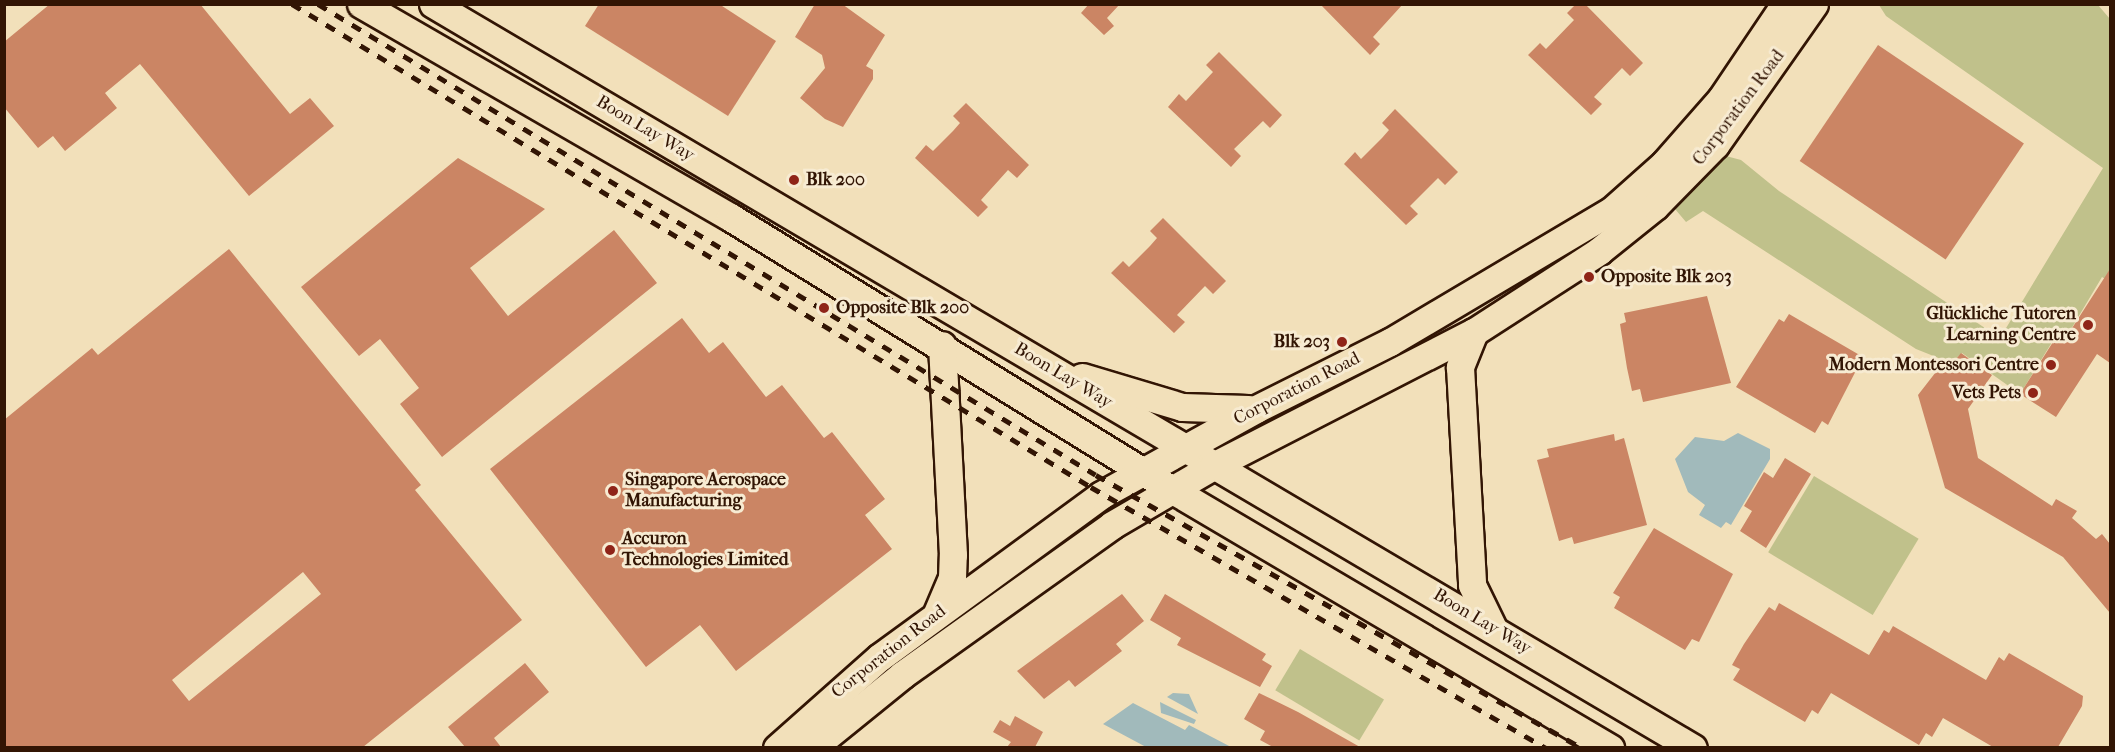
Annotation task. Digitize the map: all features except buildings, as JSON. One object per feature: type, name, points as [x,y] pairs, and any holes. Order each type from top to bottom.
[{"type":"main road","name":"Boon Lay Way","points":[[361,4],[942,345],[1171,489],[1610,747]]},
{"type":"main road","name":"Boon Lay Way","points":[[433,4],[1693,747]]},
{"type":"main road","name":"Corporation Road","points":[[777,747],[937,614],[1142,471],[1256,409],[1390,342],[1555,249],[1654,174],[1720,120],[1785,4]]},
{"type":"main road","name":"Corporation Road","points":[[812,747],[902,675],[1112,525],[1213,466],[1474,332],[1647,213],[1814,4]]},
{"type":"main road","points":[[1474,332],[1460,367],[1472,585],[1494,628]]},
{"type":"main road","points":[[937,614],[952,578],[953,555],[942,345]]},
{"type":"main road","points":[[1058,372],[1182,407],[1256,409]]},
{"type":"main road","points":[[1112,525],[1166,510],[1227,522]]},
{"type":"green space","points":[[1879,5],[2098,5],[2110,19],[2110,282],[2102,277],[2067,336],[2059,331],[2020,394],[1962,353],[1951,363],[1916,349],[1703,211],[1686,222],[1675,209],[1726,156],[1741,160],[1779,191],[2000,338],[2103,168],[1886,16]]},
{"type":"green space","points":[[1814,476],[1919,539],[1873,615],[1768,552]]},
{"type":"green space","points":[[1300,649],[1384,699],[1359,741],[1275,690]]},
{"type":"water","points":[[1738,433],[1770,449],[1770,459],[1731,525],[1726,522],[1721,528],[1699,515],[1705,505],[1688,492],[1675,459],[1695,437],[1724,441]]},
{"type":"water","points":[[1173,693],[1189,694],[1198,714],[1167,697]]},
{"type":"water","points":[[1160,702],[1196,720],[1194,724],[1161,713]]},
{"type":"water","points":[[1133,703],[1185,730],[1189,725],[1231,747],[1146,747],[1103,724]]},
{"type":"railway","points":[[292,4],[1091,487],[1546,748]]},
{"type":"railway","points":[[318,4],[1096,475],[1582,748]]},
{"type":"place","name":"Blk 200","points":[[794,180]]},
{"type":"place","name":"Opposite Blk 203","points":[[1589,277]]},
{"type":"place","name":"Opposite Blk 200","points":[[824,308]]},
{"type":"place","name":"Glückliche Tutoren Learning Centre","points":[[2088,325]]},
{"type":"place","name":"Blk 203","points":[[1342,342]]},
{"type":"place","name":"Modern Montessori Centre","points":[[2051,365]]},
{"type":"place","name":"Vets Pets","points":[[2033,393]]},
{"type":"place","name":"Singapore Aerospace Manufacturing","points":[[613,491]]},
{"type":"place","name":"Accuron Technologies Limited","points":[[610,550]]}]
